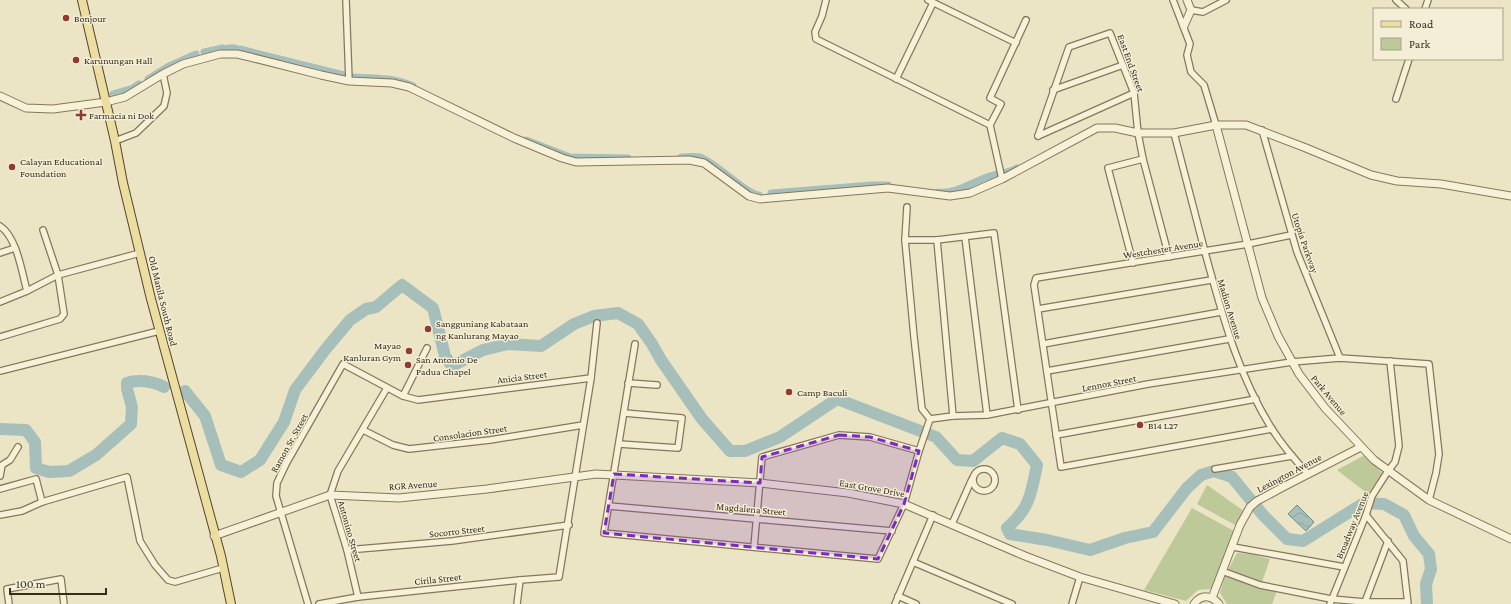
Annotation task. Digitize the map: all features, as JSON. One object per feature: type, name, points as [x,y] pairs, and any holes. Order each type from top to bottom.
[{"type":"main road","name":"Old Manila South Road","points":[[82,0],[115,141],[123,183],[159,331],[223,568],[231,604]]},
{"type":"street","points":[[346,0],[349,81]]},
{"type":"street","points":[[826,0],[822,16],[815,32],[816,39],[990,126]]},
{"type":"street","points":[[1173,0],[1190,44],[1187,55],[1191,72],[1204,85],[1216,125]]},
{"type":"street","points":[[1184,26],[1191,10],[1187,0]]},
{"type":"street","points":[[1191,10],[1203,12],[1226,0]]},
{"type":"street","points":[[1396,0],[1405,8]]},
{"type":"street","points":[[896,79],[931,1],[1016,43]]},
{"type":"street","points":[[1002,179],[990,126],[1001,104],[990,98],[1026,20]]},
{"type":"street","name":"East End Street","points":[[1134,93],[1038,136],[1069,47],[1110,33],[1134,93],[1138,133],[1143,159],[1169,257]]},
{"type":"street","points":[[0,96],[26,108],[53,109],[106,102],[125,97],[183,64],[220,54],[237,54],[349,81],[392,83],[409,87],[514,138],[562,158],[576,162],[689,160],[704,163],[749,196],[760,199],[888,188],[950,196],[970,193],[1002,179],[1097,128],[1115,128],[1138,133],[1174,133],[1216,125],[1246,125],[1262,130],[1371,175],[1396,181],[1441,184],[1511,196]]},
{"type":"street","points":[[1396,99],[1409,60]]},
{"type":"street","points":[[1053,90],[1123,65]]},
{"type":"street","points":[[115,141],[136,133],[164,106],[167,93],[163,74]]},
{"type":"street","name":"Park Avenue","points":[[1216,125],[1262,298],[1278,336],[1299,374],[1325,408],[1361,447],[1388,471],[1429,500],[1511,539]]},
{"type":"street","name":"Utopia Parkway","points":[[1262,130],[1291,235],[1340,358]]},
{"type":"street","name":"Madion Avenue","points":[[1174,133],[1212,280],[1229,339],[1256,399],[1272,429],[1292,456],[1308,474]]},
{"type":"street","points":[[1133,263],[1108,168],[1143,159]]},
{"type":"street","points":[[635,344],[604,534],[878,559],[904,504],[919,450],[930,419],[922,409],[905,240],[907,207]]},
{"type":"street","points":[[0,226],[9,236],[15,248],[27,291]]},
{"type":"street","points":[[0,337],[63,317],[64,312],[58,275],[43,230]]},
{"type":"street","points":[[905,240],[937,240],[994,234],[1018,410]]},
{"type":"street","name":"Westchester Avenue","points":[[1038,309],[1034,285],[1036,278],[1248,244],[1291,235]]},
{"type":"street","points":[[965,237],[987,415]]},
{"type":"street","points":[[937,240],[953,416]]},
{"type":"street","points":[[0,253],[15,248]]},
{"type":"street","points":[[0,302],[27,291],[58,275],[140,253]]},
{"type":"street","points":[[1212,280],[1038,309],[1061,467],[1272,429]]},
{"type":"street","points":[[1042,344],[1221,312]]},
{"type":"street","points":[[568,525],[591,378],[597,323]]},
{"type":"street","points":[[0,371],[159,331]]},
{"type":"street","points":[[1047,371],[1229,339]]},
{"type":"street","points":[[403,396],[427,348]]},
{"type":"street","name":"Lennox Street","points":[[930,419],[953,416],[987,415],[1051,404],[1148,384],[1292,362],[1340,358],[1429,364],[1439,454],[1429,500]]},
{"type":"street","name":"Broadway Avenue","points":[[1331,601],[1366,515],[1369,504],[1388,471],[1395,462],[1399,446],[1390,361]]},
{"type":"street","name":"Anicia Street","points":[[343,364],[403,396],[418,400],[591,378]]},
{"type":"street","name":"Ramon Sr. Street","points":[[308,604],[280,512],[276,496],[277,483],[286,464],[343,364]]},
{"type":"street","points":[[628,383],[657,385]]},
{"type":"street","name":"Antonino Street","points":[[358,597],[347,550],[330,495],[338,471],[387,388]]},
{"type":"street","points":[[1056,435],[1256,399]]},
{"type":"street","points":[[619,444],[678,448],[682,418],[624,413]]},
{"type":"street","name":"Consolacion Street","points":[[363,430],[393,445],[409,449],[490,440],[583,425]]},
{"type":"street","points":[[754,547],[762,457],[839,435],[870,437],[919,450]]},
{"type":"street","points":[[0,476],[2,465],[10,460],[18,447]]},
{"type":"street","name":"Lexington Avenue","points":[[1212,598],[1233,547],[1240,525],[1250,507],[1257,501],[1361,447]]},
{"type":"street","points":[[1215,470],[1292,456]]},
{"type":"street","points":[[952,524],[973,476],[978,470],[988,469],[994,474],[996,481],[990,490],[982,491],[978,490],[974,484],[973,476]]},
{"type":"street","name":"RGR Avenue","points":[[214,536],[330,495],[399,498],[487,489],[596,474]]},
{"type":"street","name":"East Grove Drive","points":[[596,474],[760,483],[848,493],[904,504],[933,515],[1025,556],[1080,577],[1175,604]]},
{"type":"street","points":[[0,515],[22,511],[42,502],[127,477],[140,542],[155,566],[168,580],[174,582],[223,568]]},
{"type":"street","points":[[0,489],[36,479],[42,502]]},
{"type":"street","name":"Magdalena Street","points":[[609,506],[892,531]]},
{"type":"street","points":[[895,604],[933,515]]},
{"type":"street","points":[[1222,572],[1260,585],[1331,601],[1408,603],[1403,561],[1366,515]]},
{"type":"street","name":"Socorro Street","points":[[347,550],[452,541],[568,525]]},
{"type":"street","name":"Cirila Street","points":[[319,604],[358,597],[559,577],[568,525]]},
{"type":"street","points":[[1365,602],[1388,541]]},
{"type":"street","points":[[1233,547],[1344,567]]},
{"type":"street","points":[[913,562],[1012,604]]},
{"type":"street","points":[[1072,604],[1080,577]]},
{"type":"street","points":[[9,604],[7,589],[61,580],[64,604]]},
{"type":"street","points":[[517,604],[520,580]]},
{"type":"street","points":[[898,596],[916,604]]},
{"type":"street","points":[[1194,604],[1202,598],[1212,598],[1219,604]]},
{"type":"highlighted area","points":[[839,435],[870,437],[919,451],[904,504],[878,559],[604,533],[614,474],[760,483],[762,457]]},
{"type":"green space","points":[[1365,455],[1382,473],[1368,494],[1337,470]]},
{"type":"green space","points":[[1207,485],[1244,511],[1235,525],[1197,504]]},
{"type":"green space","points":[[1192,508],[1234,531],[1211,589],[1198,590],[1186,601],[1144,590]]},
{"type":"green space","points":[[1237,553],[1250,554],[1270,559],[1262,582],[1228,570]]},
{"type":"green space","points":[[1225,576],[1247,584],[1277,591],[1272,604],[1227,604],[1220,593]]},
{"type":"water","points":[[1297,505],[1314,522],[1306,531],[1288,514]]},
{"type":"waterway","points":[[204,52],[223,48]]},
{"type":"waterway","points":[[228,48],[235,48]]},
{"type":"waterway","points":[[240,49],[344,75]]},
{"type":"waterway","points":[[148,79],[169,66],[196,54]]},
{"type":"waterway","points":[[352,77],[390,79],[413,86]]},
{"type":"waterway","points":[[113,94],[133,88],[139,84]]},
{"type":"waterway","points":[[526,140],[570,157],[628,158]]},
{"type":"waterway","points":[[681,157],[700,157],[707,160],[747,190],[759,195]]},
{"type":"waterway","points":[[938,192],[957,190],[987,177],[1017,168]]},
{"type":"waterway","points":[[771,193],[888,185]]},
{"type":"waterway","points":[[185,391],[205,416],[221,465],[241,472],[260,460],[284,422],[295,390],[350,320],[366,309],[376,307],[402,285],[433,308],[445,356],[452,366],[483,350],[508,344],[541,346],[574,324],[594,316],[618,313],[638,324],[702,419],[730,451],[745,451],[780,437],[837,399],[936,437],[957,460],[973,461],[1002,438],[1020,444],[1037,465],[1031,492],[1025,507],[1021,514],[1007,528],[1010,534],[1047,540],[1090,550],[1125,538],[1153,532],[1187,488],[1201,475],[1214,471],[1232,477],[1263,515],[1287,539],[1303,541],[1364,503],[1384,504],[1404,515],[1414,536],[1429,554],[1431,569],[1426,584],[1427,604]]},
{"type":"waterway","points":[[0,429],[26,430],[35,442],[36,468],[49,472],[69,471],[96,455],[131,424],[132,407],[127,389],[127,383],[146,381],[164,387]]},
{"type":"place","name":"Bonjour","points":[[66,18]]},
{"type":"place","name":"Karunungan Hall","points":[[76,60]]},
{"type":"place","name":"Farmacia ni Dok","points":[[81,115]]},
{"type":"place","name":"Calayan Educational Foundation","points":[[12,167]]},
{"type":"place","name":"Sangguniang Kabataan ng Kanlurang Mayao","points":[[428,329]]},
{"type":"place","name":"Mayao Kanluran Gym","points":[[409,351]]},
{"type":"place","name":"San Antonio De Padua Chapel","points":[[408,365]]},
{"type":"place","name":"Camp Baculi","points":[[789,392]]},
{"type":"place","name":"B14 L27","points":[[1140,425]]}]
